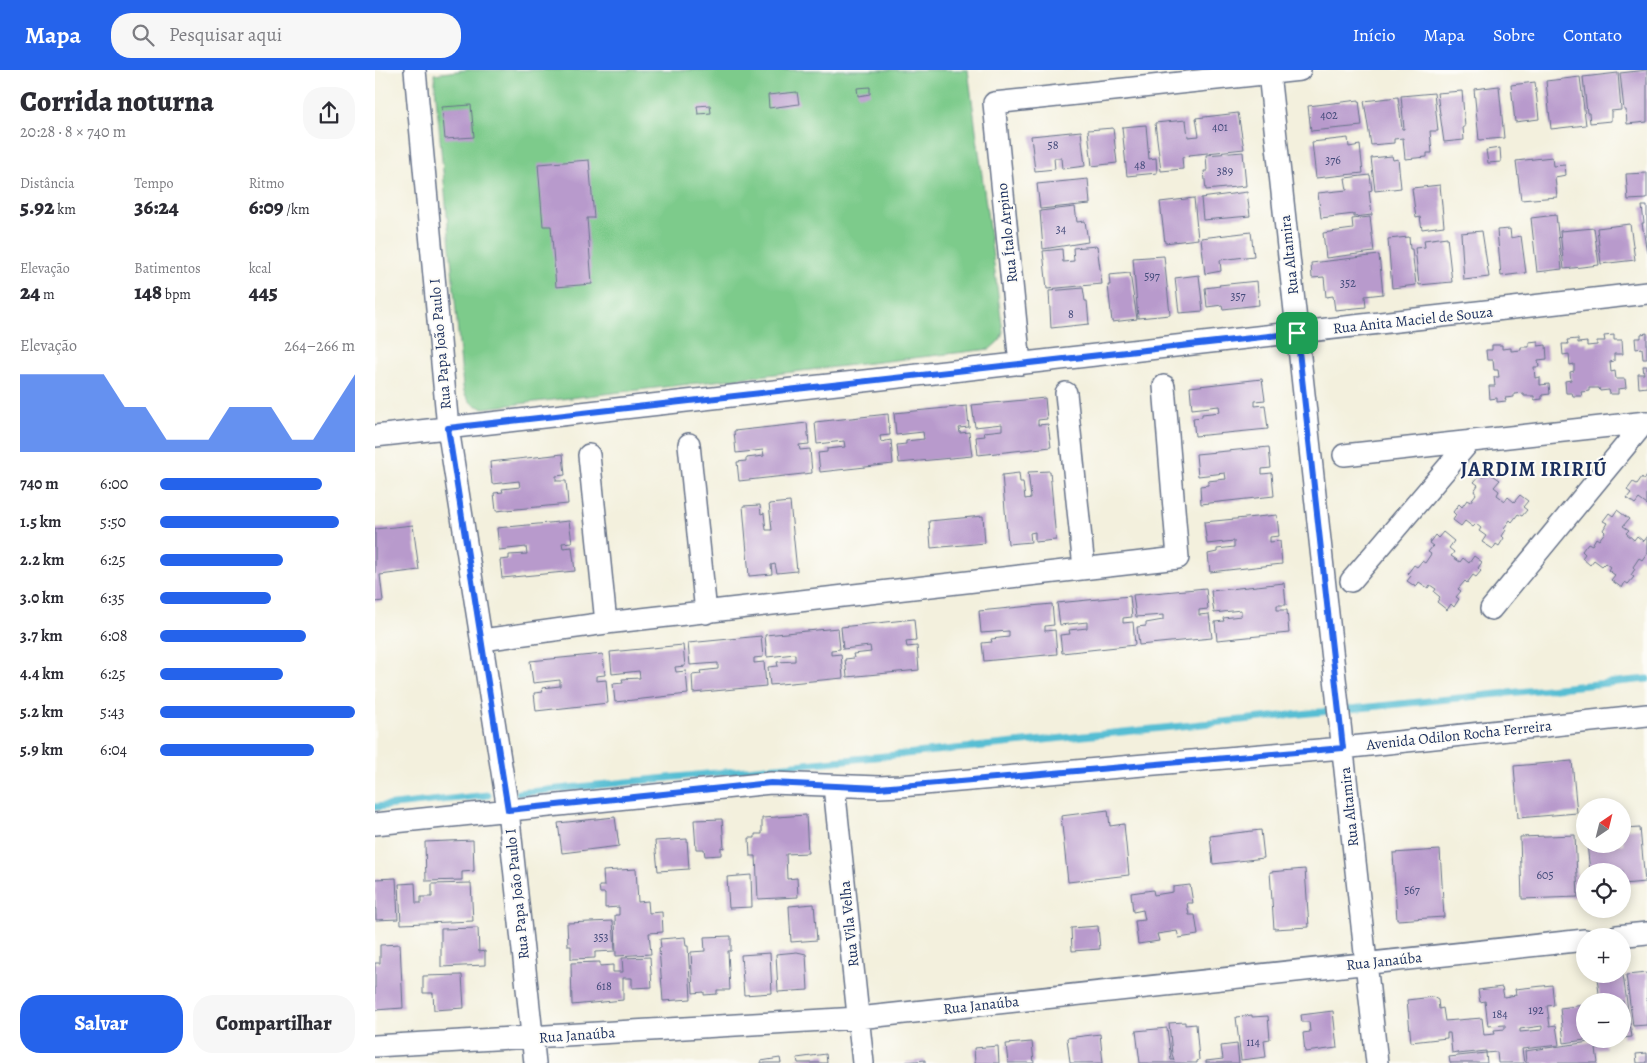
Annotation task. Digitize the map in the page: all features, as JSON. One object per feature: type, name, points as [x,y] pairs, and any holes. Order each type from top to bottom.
[{"type":"street","name":"Rua Papa João Paulo I","points":[[415,70],[448,428],[508,810],[535,1063]]},
{"type":"street","points":[[1269,73],[1300,70]]},
{"type":"street","name":"Rua Ítalo Arpino","points":[[1020,364],[993,103],[1269,73]]},
{"type":"street","name":"Rua Altamira","points":[[1269,73],[1377,1063]]},
{"type":"street","name":"Rua Anita Maciel de Souza","points":[[375,436],[1647,293]]},
{"type":"street","points":[[482,640],[606,623],[1178,558],[1164,386]]},
{"type":"street","points":[[1065,393],[1084,568]]},
{"type":"street","points":[[1344,455],[1646,422]]},
{"type":"street","points":[[1491,609],[1646,422]]},
{"type":"street","points":[[1351,581],[1470,441]]},
{"type":"street","points":[[689,444],[706,613]]},
{"type":"street","points":[[589,455],[606,623]]},
{"type":"street","name":"Avenida Odilon Rocha Ferreira","points":[[375,824],[771,783],[879,788],[1343,748],[1647,715]]},
{"type":"street","name":"Rua Vila Velha","points":[[834,786],[863,1063]]},
{"type":"street","points":[[1631,935],[1647,933]]},
{"type":"street","name":"Rua Janaúba","points":[[375,1046],[858,1018],[1576,941]]},
{"type":"green space","points":[[466,70],[968,70],[1003,332],[1000,340],[990,349],[484,408],[476,406],[467,398],[463,387],[434,74]]},
{"type":"building","points":[[1647,70],[1647,122],[1627,124],[1620,73]]},
{"type":"building","points":[[1618,73],[1621,110],[1611,111],[1611,121],[1590,123],[1583,77]]},
{"type":"building","points":[[1580,77],[1586,125],[1551,129],[1546,81]]},
{"type":"building","points":[[1535,82],[1539,119],[1515,122],[1511,85]]},
{"type":"building","points":[[1499,86],[1504,138],[1479,140],[1474,89]]},
{"type":"building","points":[[870,87],[870,94],[858,96],[857,88]]},
{"type":"building","points":[[1462,91],[1465,127],[1463,127],[1464,140],[1444,142],[1437,93]]},
{"type":"building","points":[[797,92],[799,104],[769,108],[768,95]]},
{"type":"building","points":[[1434,93],[1438,131],[1430,131],[1432,153],[1427,153],[1427,157],[1405,159],[1403,138],[1394,139],[1394,143],[1371,145],[1364,101],[1398,97],[1402,129],[1404,129],[1401,96]]},
{"type":"building","points":[[1359,100],[1362,126],[1311,131],[1308,106]]},
{"type":"building","points":[[471,105],[474,137],[445,139],[442,107]]},
{"type":"building","points":[[710,105],[711,113],[698,114],[697,106]]},
{"type":"building","points":[[1238,113],[1244,149],[1189,155],[1182,157],[1183,169],[1161,171],[1155,123],[1186,120],[1188,137],[1199,136],[1196,118]]},
{"type":"building","points":[[1146,125],[1149,159],[1156,158],[1157,173],[1127,176],[1122,127]]},
{"type":"building","points":[[1113,128],[1117,163],[1092,166],[1088,130]]},
{"type":"building","points":[[1081,131],[1085,166],[1062,169],[1061,158],[1054,158],[1055,169],[1035,171],[1031,136]]},
{"type":"building","points":[[1348,138],[1349,147],[1360,145],[1363,173],[1316,178],[1312,142]]},
{"type":"building","points":[[1500,148],[1501,162],[1488,163],[1486,150]]},
{"type":"building","points":[[1243,152],[1246,186],[1206,190],[1204,171],[1207,171],[1206,155]]},
{"type":"building","points":[[1392,156],[1393,160],[1398,159],[1401,188],[1375,191],[1371,158]]},
{"type":"building","points":[[1552,157],[1553,166],[1565,165],[1566,175],[1555,177],[1557,197],[1521,200],[1516,161]]},
{"type":"building","points":[[589,160],[594,218],[587,218],[592,284],[556,287],[551,226],[543,226],[538,164]]},
{"type":"building","points":[[1647,173],[1647,199],[1628,200],[1626,174]]},
{"type":"building","points":[[1370,175],[1372,190],[1369,191],[1372,215],[1354,217],[1354,214],[1321,218],[1318,193],[1347,190],[1345,178]]},
{"type":"building","points":[[1088,179],[1090,204],[1040,209],[1037,184]]},
{"type":"building","points":[[1440,185],[1444,226],[1422,229],[1420,217],[1416,218],[1412,188]]},
{"type":"building","points":[[1247,192],[1250,216],[1203,220],[1201,198]]},
{"type":"building","points":[[1194,198],[1198,239],[1165,243],[1160,202]]},
{"type":"building","points":[[1642,206],[1647,206],[1647,253],[1642,223],[1644,223]]},
{"type":"building","points":[[1075,207],[1077,222],[1085,221],[1088,242],[1043,249],[1040,211]]},
{"type":"building","points":[[1556,215],[1562,269],[1537,272],[1531,218]]},
{"type":"building","points":[[1370,217],[1374,252],[1326,258],[1323,233],[1353,229],[1352,219]]},
{"type":"building","points":[[1630,224],[1635,260],[1601,264],[1597,228]]},
{"type":"building","points":[[1594,228],[1599,265],[1564,269],[1560,231]]},
{"type":"building","points":[[1510,229],[1511,238],[1521,236],[1526,273],[1501,276],[1497,230]]},
{"type":"building","points":[[1482,231],[1489,277],[1464,280],[1461,233]]},
{"type":"building","points":[[1251,232],[1254,256],[1220,260],[1221,271],[1205,274],[1201,238]]},
{"type":"building","points":[[1409,237],[1416,285],[1392,288],[1388,239]]},
{"type":"building","points":[[1447,237],[1452,282],[1419,285],[1415,248],[1425,247],[1424,240]]},
{"type":"building","points":[[1097,246],[1102,284],[1047,289],[1043,251],[1062,249],[1063,262],[1074,261],[1073,248]]},
{"type":"building","points":[[1379,255],[1383,294],[1365,296],[1366,307],[1335,310],[1333,296],[1326,297],[1324,277],[1312,278],[1311,263]]},
{"type":"building","points":[[1164,256],[1170,315],[1138,318],[1133,258]]},
{"type":"building","points":[[1130,273],[1137,319],[1112,322],[1108,285],[1110,285],[1109,275]]},
{"type":"building","points":[[1199,275],[1203,311],[1179,313],[1175,278]]},
{"type":"building","points":[[1257,281],[1259,305],[1223,309],[1222,305],[1207,307],[1205,288]]},
{"type":"building","points":[[1083,288],[1085,301],[1087,301],[1089,324],[1051,328],[1049,291]]},
{"type":"building","points":[[1647,333],[1647,359],[1643,359],[1642,348],[1636,349],[1635,338],[1641,338],[1641,334]]},
{"type":"building","points":[[1614,335],[1614,340],[1622,340],[1623,354],[1614,354],[1614,361],[1610,362],[1611,372],[1615,371],[1616,379],[1625,379],[1626,388],[1618,389],[1618,394],[1610,394],[1609,390],[1600,391],[1599,388],[1589,388],[1589,391],[1581,392],[1582,396],[1573,396],[1572,393],[1566,393],[1565,381],[1571,380],[1570,372],[1574,371],[1574,364],[1570,365],[1569,354],[1563,355],[1562,344],[1568,344],[1567,340],[1578,339],[1578,343],[1587,342],[1587,346],[1597,345],[1597,341],[1605,341],[1604,336]]},
{"type":"building","points":[[1538,341],[1538,346],[1546,345],[1547,359],[1538,360],[1539,367],[1534,367],[1535,378],[1540,377],[1540,385],[1549,384],[1550,394],[1542,395],[1542,399],[1534,400],[1534,396],[1524,396],[1523,393],[1505,398],[1506,401],[1497,402],[1497,398],[1490,399],[1489,386],[1495,386],[1494,377],[1499,377],[1498,370],[1494,370],[1493,360],[1487,360],[1486,350],[1492,350],[1492,345],[1502,345],[1502,349],[1511,348],[1511,351],[1521,350],[1521,347],[1529,347],[1529,342]]},
{"type":"building","points":[[1643,366],[1647,366],[1647,387],[1639,388],[1638,374],[1644,374]]},
{"type":"building","points":[[1262,379],[1265,400],[1255,401],[1255,406],[1265,405],[1268,429],[1195,436],[1193,418],[1202,417],[1202,414],[1220,412],[1219,406],[1192,409],[1190,387]]},
{"type":"building","points":[[1045,398],[1047,419],[1038,420],[1038,425],[1048,424],[1051,447],[978,455],[976,437],[985,436],[984,432],[1002,430],[1002,424],[975,427],[972,405]]},
{"type":"building","points":[[967,406],[969,427],[959,428],[960,433],[969,432],[972,456],[899,463],[897,445],[906,444],[906,441],[924,439],[923,432],[896,435],[894,413]]},
{"type":"building","points":[[888,414],[890,435],[880,436],[881,442],[891,440],[893,464],[820,472],[818,453],[827,452],[827,449],[845,447],[844,441],[817,444],[815,422]]},
{"type":"building","points":[[807,423],[809,444],[799,445],[800,450],[810,449],[812,473],[739,481],[737,462],[746,461],[746,458],[764,456],[763,450],[736,453],[734,431]]},
{"type":"building","points":[[1269,447],[1271,468],[1262,469],[1262,474],[1272,473],[1274,496],[1201,504],[1200,486],[1208,485],[1208,481],[1226,479],[1225,473],[1198,476],[1196,454]]},
{"type":"building","points":[[563,454],[565,475],[556,476],[556,481],[566,481],[568,504],[496,511],[494,493],[503,492],[502,489],[520,487],[519,481],[492,484],[490,462]]},
{"type":"building","points":[[1050,471],[1056,540],[1035,542],[1035,532],[1030,533],[1031,542],[1008,544],[1002,475],[1019,473],[1020,482],[1023,482],[1025,499],[1031,498],[1028,472]]},
{"type":"building","points":[[1488,472],[1500,480],[1494,487],[1499,491],[1497,495],[1505,501],[1508,497],[1514,502],[1520,495],[1528,501],[1523,507],[1527,510],[1522,516],[1518,514],[1512,522],[1510,520],[1504,528],[1506,530],[1502,536],[1504,538],[1499,546],[1496,544],[1493,549],[1482,542],[1486,536],[1479,531],[1481,528],[1476,524],[1473,527],[1465,521],[1461,526],[1453,520],[1456,515],[1453,512],[1459,504],[1462,507],[1467,500],[1470,502],[1476,494],[1474,491],[1478,485],[1474,482],[1480,475],[1484,477]]},
{"type":"building","points":[[1647,476],[1647,505],[1639,499],[1635,504],[1627,498],[1631,493],[1627,490],[1633,482],[1637,484],[1642,477],[1644,480]]},
{"type":"building","points":[[790,502],[797,571],[777,573],[775,564],[771,565],[772,574],[749,576],[743,506],[760,505],[761,514],[764,513],[766,530],[772,530],[769,504]]},
{"type":"building","points":[[1617,510],[1629,519],[1623,526],[1629,530],[1626,533],[1634,540],[1637,536],[1643,541],[1647,536],[1647,553],[1642,560],[1639,558],[1633,567],[1635,569],[1631,575],[1634,577],[1628,584],[1625,582],[1622,588],[1611,580],[1615,575],[1608,570],[1610,567],[1605,563],[1602,566],[1594,560],[1590,565],[1582,558],[1585,554],[1582,551],[1588,543],[1592,545],[1596,538],[1599,540],[1605,532],[1603,530],[1607,523],[1603,521],[1609,513],[1613,516]]},
{"type":"building","points":[[1277,515],[1279,536],[1270,537],[1270,542],[1280,541],[1282,564],[1210,572],[1208,554],[1217,552],[1217,549],[1234,547],[1234,541],[1207,544],[1204,522]]},
{"type":"building","points":[[983,516],[985,543],[931,548],[929,521]]},
{"type":"building","points":[[569,521],[572,542],[562,543],[563,548],[572,547],[575,571],[502,578],[500,560],[509,559],[509,555],[527,554],[526,547],[499,550],[497,528]]},
{"type":"building","points":[[413,525],[419,570],[380,575],[383,601],[375,602],[375,529]]},
{"type":"building","points":[[1443,532],[1454,541],[1449,548],[1454,552],[1451,556],[1460,562],[1463,558],[1469,563],[1474,556],[1482,562],[1478,568],[1481,571],[1476,577],[1473,575],[1467,583],[1465,581],[1458,589],[1461,591],[1456,597],[1459,599],[1454,607],[1451,604],[1447,610],[1437,602],[1440,597],[1434,592],[1436,589],[1430,585],[1428,588],[1419,582],[1416,587],[1407,581],[1411,576],[1408,573],[1414,565],[1417,567],[1422,561],[1425,563],[1431,554],[1428,552],[1433,546],[1429,543],[1435,535],[1438,538]]},
{"type":"building","points":[[1284,583],[1286,605],[1277,605],[1277,610],[1287,610],[1289,633],[1217,640],[1215,622],[1224,621],[1223,618],[1241,616],[1241,610],[1214,613],[1211,591]]},
{"type":"building","points":[[1206,588],[1208,609],[1199,610],[1199,615],[1209,614],[1212,638],[1139,645],[1137,627],[1146,626],[1146,623],[1163,620],[1163,615],[1136,617],[1133,595]]},
{"type":"building","points":[[1130,596],[1132,617],[1123,618],[1123,623],[1133,622],[1135,645],[1062,653],[1060,635],[1070,634],[1069,630],[1087,628],[1087,622],[1060,625],[1057,603]]},
{"type":"building","points":[[1052,604],[1054,625],[1045,626],[1045,631],[1055,630],[1057,654],[984,661],[982,643],[992,642],[991,639],[1009,637],[1009,631],[981,633],[979,611]]},
{"type":"building","points":[[914,619],[916,641],[906,642],[907,647],[917,646],[919,670],[847,677],[845,659],[854,658],[853,654],[871,652],[870,646],[843,649],[841,627]]},
{"type":"building","points":[[838,628],[840,649],[831,650],[831,655],[841,654],[843,678],[770,685],[768,667],[778,666],[777,662],[795,661],[795,654],[767,657],[765,635]]},
{"type":"building","points":[[761,636],[763,657],[754,658],[754,663],[764,662],[766,686],[693,693],[692,675],[701,674],[700,671],[718,669],[718,663],[690,665],[688,643]]},
{"type":"building","points":[[683,645],[685,666],[675,667],[676,672],[686,671],[688,694],[615,702],[613,684],[623,683],[622,679],[640,678],[639,671],[612,674],[610,652]]},
{"type":"building","points":[[603,654],[605,675],[596,676],[596,681],[606,680],[608,703],[536,711],[534,693],[543,692],[542,688],[560,686],[560,680],[533,683],[530,661]]},
{"type":"building","points":[[1572,761],[1576,813],[1518,818],[1514,766]]},
{"type":"building","points":[[1108,810],[1110,826],[1124,824],[1129,875],[1068,882],[1061,816]]},
{"type":"building","points":[[806,815],[808,853],[786,854],[787,879],[797,878],[798,897],[758,899],[756,856],[750,856],[749,838],[755,838],[755,834],[762,834],[762,818]]},
{"type":"building","points":[[615,817],[619,846],[562,853],[558,823]]},
{"type":"building","points":[[722,819],[724,848],[721,847],[721,855],[705,856],[704,849],[696,849],[694,820]]},
{"type":"building","points":[[1640,828],[1645,882],[1631,883],[1631,863],[1589,863],[1588,853],[1631,853],[1631,829]]},
{"type":"building","points":[[1261,830],[1264,858],[1213,864],[1210,836]]},
{"type":"building","points":[[1575,835],[1576,897],[1522,899],[1520,837]]},
{"type":"building","points":[[687,839],[689,869],[658,871],[655,841]]},
{"type":"building","points":[[473,840],[474,871],[462,872],[462,880],[426,881],[425,842]]},
{"type":"building","points":[[1440,850],[1444,917],[1397,920],[1393,853]]},
{"type":"building","points":[[636,869],[638,902],[648,901],[649,913],[662,912],[663,932],[649,933],[651,954],[616,956],[615,915],[619,915],[619,907],[605,908],[605,893],[600,893],[599,886],[604,886],[603,871]]},
{"type":"building","points":[[1305,869],[1309,927],[1274,929],[1270,872]]},
{"type":"building","points":[[751,875],[752,907],[729,908],[727,877]]},
{"type":"building","points":[[396,878],[398,919],[376,920],[375,879]]},
{"type":"building","points":[[415,883],[416,903],[421,903],[421,897],[432,897],[432,884],[471,883],[473,921],[401,924],[399,884]]},
{"type":"building","points":[[1190,885],[1193,903],[1187,903],[1189,915],[1195,915],[1198,935],[1179,938],[1177,931],[1157,934],[1159,941],[1138,944],[1135,921],[1145,920],[1143,910],[1133,912],[1131,893],[1153,890],[1154,895],[1173,892],[1173,887]]},
{"type":"building","points":[[814,904],[817,940],[791,942],[789,906]]},
{"type":"building","points":[[613,921],[615,951],[595,952],[595,958],[571,959],[571,946],[568,946],[567,923]]},
{"type":"building","points":[[1098,926],[1100,949],[1072,951],[1071,928]]},
{"type":"building","points":[[478,928],[479,952],[485,951],[485,965],[441,967],[441,929]]},
{"type":"building","points":[[731,936],[731,951],[728,951],[730,990],[717,990],[717,994],[704,995],[704,992],[693,993],[691,952],[705,951],[704,937]]},
{"type":"building","points":[[685,937],[686,946],[688,946],[691,999],[663,1001],[660,939]]},
{"type":"building","points":[[400,944],[403,1008],[375,1010],[375,963],[380,963],[380,945]]},
{"type":"building","points":[[797,952],[806,954],[808,990],[778,992],[776,954]]},
{"type":"building","points":[[770,953],[772,993],[744,995],[741,955]]},
{"type":"building","points":[[650,957],[652,987],[632,988],[632,978],[623,978],[623,1000],[572,1005],[571,963],[600,962],[600,966],[613,965],[613,972],[623,972],[622,958]]},
{"type":"building","points":[[1647,973],[1647,1025],[1633,1026],[1631,993],[1628,993],[1627,983],[1631,983],[1631,975]]},
{"type":"building","points":[[462,975],[464,1008],[434,1010],[433,993],[423,993],[423,976]]},
{"type":"building","points":[[1598,983],[1624,983],[1626,993],[1599,993]]},
{"type":"building","points":[[1552,985],[1554,1005],[1547,1006],[1550,1026],[1556,1025],[1559,1045],[1522,1049],[1524,1063],[1498,1063],[1497,1052],[1452,1053],[1450,1033],[1447,1033],[1447,1038],[1411,1042],[1407,1000],[1433,997],[1438,1000],[1439,1009],[1443,1008],[1445,1021],[1482,1018],[1484,1035],[1495,1034],[1494,1030],[1505,1029],[1505,1025],[1488,1026],[1485,1001],[1480,1002],[1478,990],[1502,987],[1504,997],[1516,995],[1515,989]],"holes":[[[1542,1026],[1542,1030],[1520,1032],[1520,1029]]]},
{"type":"building","points":[[1576,1006],[1576,1041],[1564,1043],[1560,1008]]},
{"type":"building","points":[[1333,1011],[1337,1048],[1305,1052],[1303,1033],[1310,1032],[1309,1022],[1302,1022],[1301,1015]]},
{"type":"building","points":[[1252,1015],[1252,1017],[1268,1016],[1270,1039],[1264,1040],[1266,1057],[1241,1060],[1236,1017]]},
{"type":"building","points":[[1185,1022],[1185,1025],[1196,1024],[1199,1060],[1197,1063],[1140,1063],[1136,1031],[1167,1028],[1171,1060],[1174,1060],[1169,1023]]},
{"type":"building","points":[[1100,1034],[1103,1063],[1070,1063],[1067,1038]]},
{"type":"building","points":[[1032,1042],[1034,1063],[1008,1063],[1006,1044]]},
{"type":"building","points":[[1237,1044],[1239,1063],[1206,1063],[1206,1061],[1223,1059],[1221,1046]]},
{"type":"building","points":[[1576,1044],[1576,1048],[1606,1048],[1596,1049],[1598,1063],[1526,1063],[1525,1051]]},
{"type":"building","points":[[998,1046],[999,1063],[975,1063],[974,1048]]},
{"type":"building","points":[[1486,1053],[1487,1063],[1450,1063],[1449,1057]]},
{"type":"building","points":[[1647,1053],[1647,1063],[1637,1063],[1636,1054]]},
{"type":"building","points":[[826,1054],[827,1063],[798,1063],[797,1058]]},
{"type":"building","points":[[780,1058],[781,1063],[761,1063],[761,1061]]},
{"type":"building","points":[[925,1060],[925,1063],[906,1063],[906,1062]]},
{"type":"waterway","points":[[519,793],[1647,679]]},
{"type":"waterway","points":[[375,807],[488,795]]},
{"type":"district","name":"JARDIM IRIRIÚ","points":[[1534,469]]},
{"type":"route","points":[[1297,333],[1343,748],[879,788],[771,783],[508,810],[448,428],[1297,333]]}]
